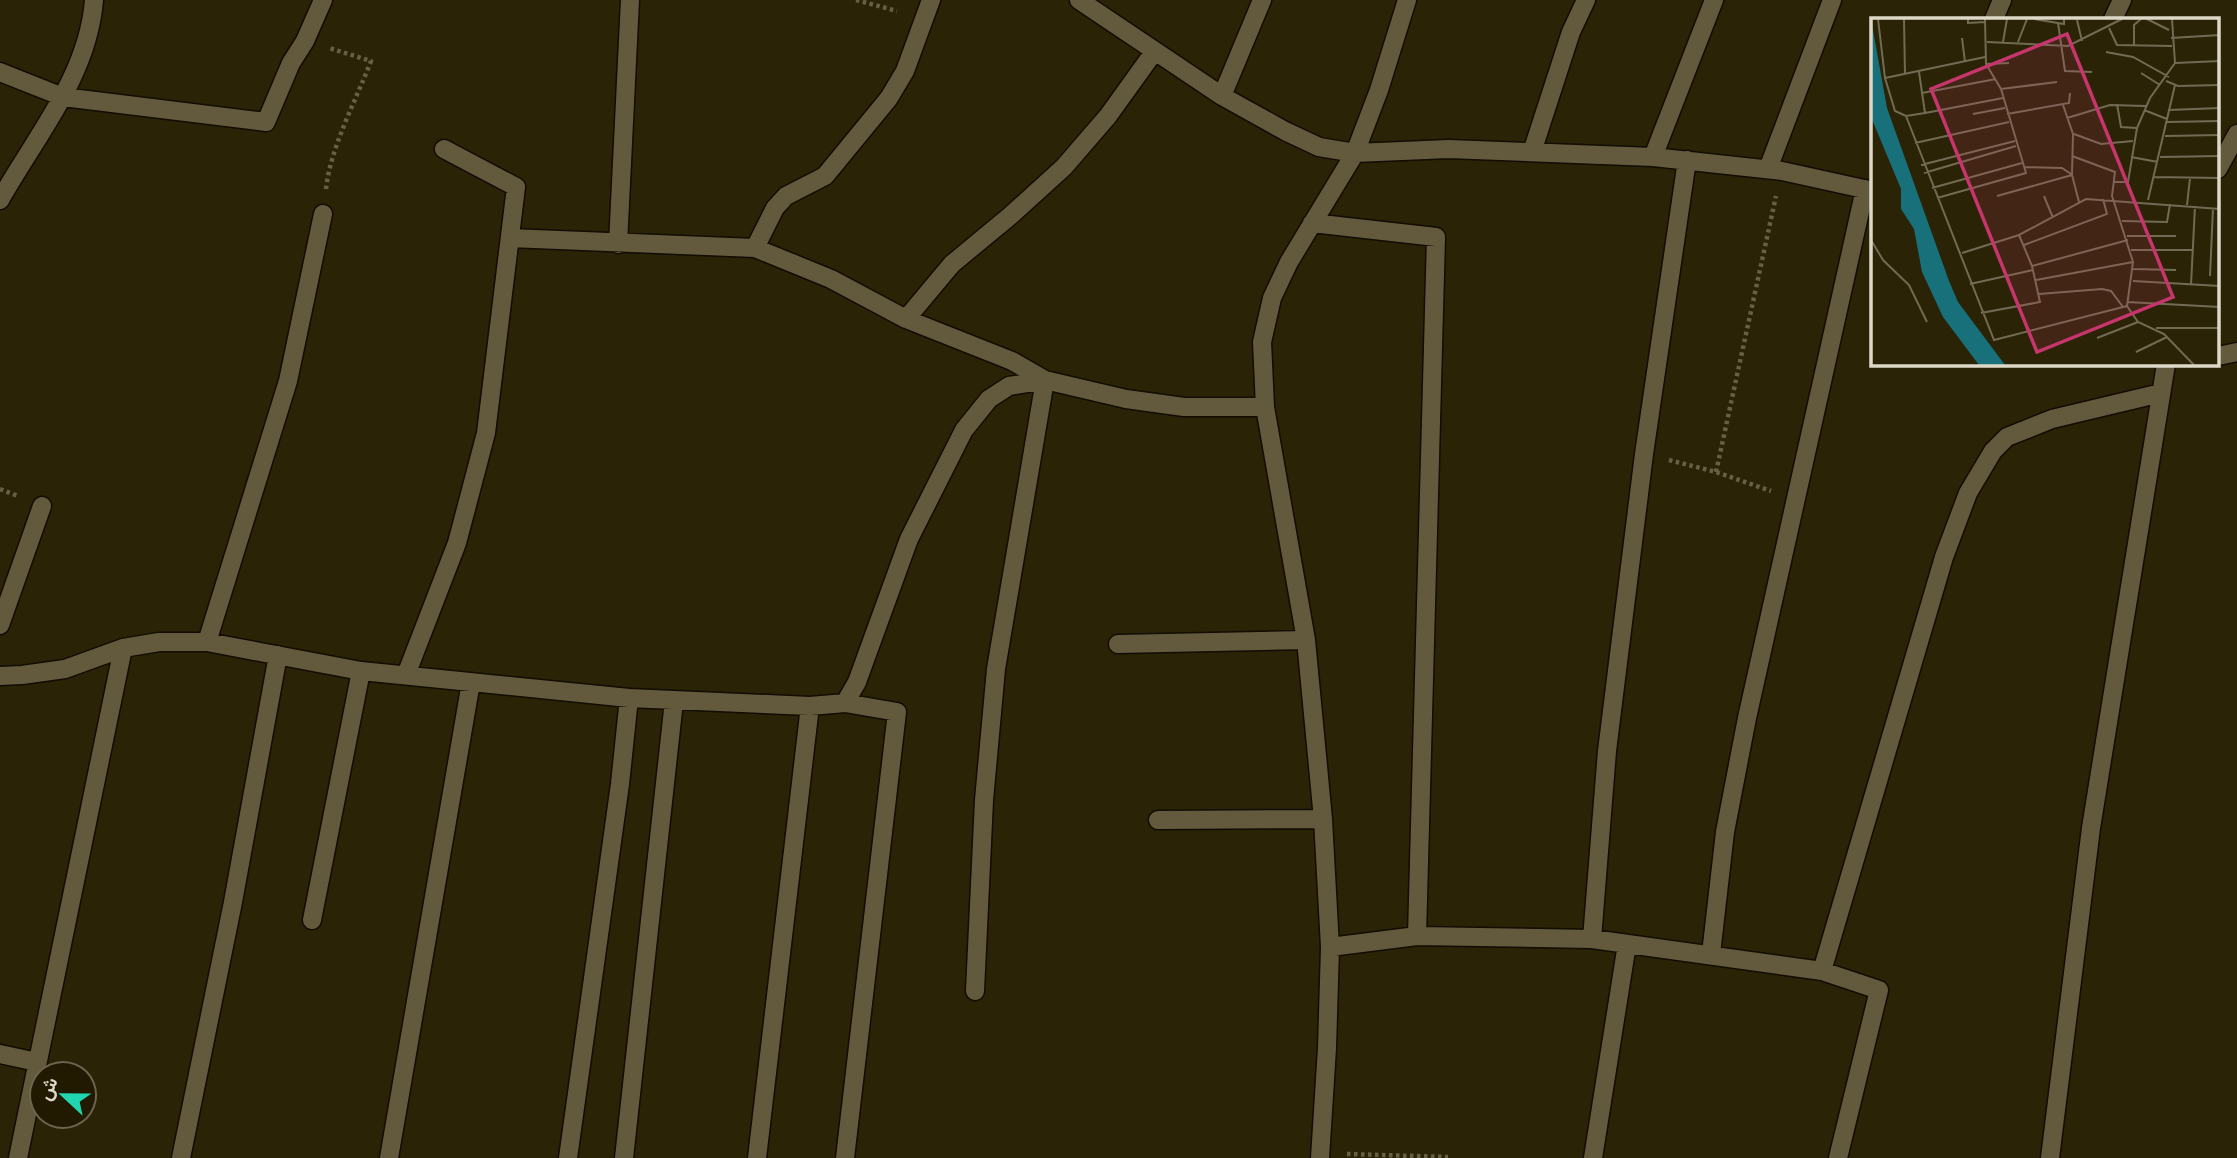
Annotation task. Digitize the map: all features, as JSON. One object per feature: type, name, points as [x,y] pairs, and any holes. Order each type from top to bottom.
[{"type":"street","points":[[0,200],[63,97],[92,25],[94,0]]},
{"type":"street","points":[[0,72],[63,97],[266,122],[291,63],[305,41],[323,0]]},
{"type":"street","points":[[618,244],[630,0]]},
{"type":"street","points":[[755,248],[775,208],[786,197],[825,176],[889,98],[905,71],[931,0]]},
{"type":"street","points":[[1079,0],[1222,96],[1319,147],[1355,153],[1449,149],[1653,157],[1775,170],[1869,190],[1746,718],[1725,832],[1711,954]]},
{"type":"street","points":[[1222,96],[1262,0]]},
{"type":"street","points":[[1320,1156],[1330,947],[1323,819],[1306,640],[1265,407],[1262,342],[1272,299],[1289,262],[1355,153],[1379,90],[1407,0]]},
{"type":"street","points":[[1532,152],[1571,32],[1586,0]]},
{"type":"street","points":[[1653,157],[1714,0]]},
{"type":"street","points":[[1775,170],[1832,0]]},
{"type":"street","points":[[1994,18],[2003,0]]},
{"type":"street","points":[[2113,18],[2122,0]]},
{"type":"street","points":[[906,319],[952,264],[1064,167],[1108,116],[1154,52]]},
{"type":"street","points":[[2220,165],[2237,134]]},
{"type":"street","points":[[406,675],[457,543],[486,433],[516,187],[444,149]]},
{"type":"street","points":[[1592,939],[1607,751],[1644,454],[1687,160]]},
{"type":"street","points":[[207,642],[288,381],[323,214]]},
{"type":"street","points":[[1312,223],[1436,237],[1417,936]]},
{"type":"street","points":[[510,237],[618,244],[755,248],[831,279],[906,319],[1012,361],[1045,380],[1126,399],[1184,407],[1265,407]]},
{"type":"street","points":[[2050,1158],[2091,828],[2166,366]]},
{"type":"street","points":[[845,703],[857,681],[909,539],[964,430],[989,399],[1009,386],[1045,380]]},
{"type":"street","points":[[975,991],[984,800],[996,669],[1045,380]]},
{"type":"street","points":[[1822,971],[1944,557],[1974,483],[1993,451],[2007,437],[2052,419],[2161,393]]},
{"type":"street","points":[[0,625],[42,506]]},
{"type":"street","points":[[1118,643],[1306,640]]},
{"type":"street","points":[[0,676],[65,669],[123,648],[159,642],[207,642],[361,671],[629,698],[810,706],[845,703],[897,712],[845,1158]]},
{"type":"street","points":[[37,1060],[123,648]]},
{"type":"street","points":[[181,1158],[233,902],[278,655]]},
{"type":"street","points":[[312,920],[361,671]]},
{"type":"street","points":[[389,1158],[471,681]]},
{"type":"street","points":[[568,1158],[620,784],[629,698]]},
{"type":"street","points":[[624,1158],[674,701]]},
{"type":"street","points":[[757,1158],[810,706]]},
{"type":"street","points":[[1158,820],[1323,819]]},
{"type":"street","points":[[1330,947],[1417,936],[1592,939],[1822,971],[1879,990],[1838,1158]]},
{"type":"street","points":[[1593,1158],[1627,944]]},
{"type":"street","points":[[0,1054],[28,1060]]},
{"type":"street","points":[[18,1158],[28,1107]]},
{"type":"path","points":[[856,0],[925,19]]},
{"type":"path","points":[[305,41],[371,61],[327,174],[323,214]]},
{"type":"path","points":[[1716,472],[1775,170]]},
{"type":"path","points":[[1644,454],[1716,472],[1796,499]]},
{"type":"path","points":[[1320,1156],[1448,1157]]}]
